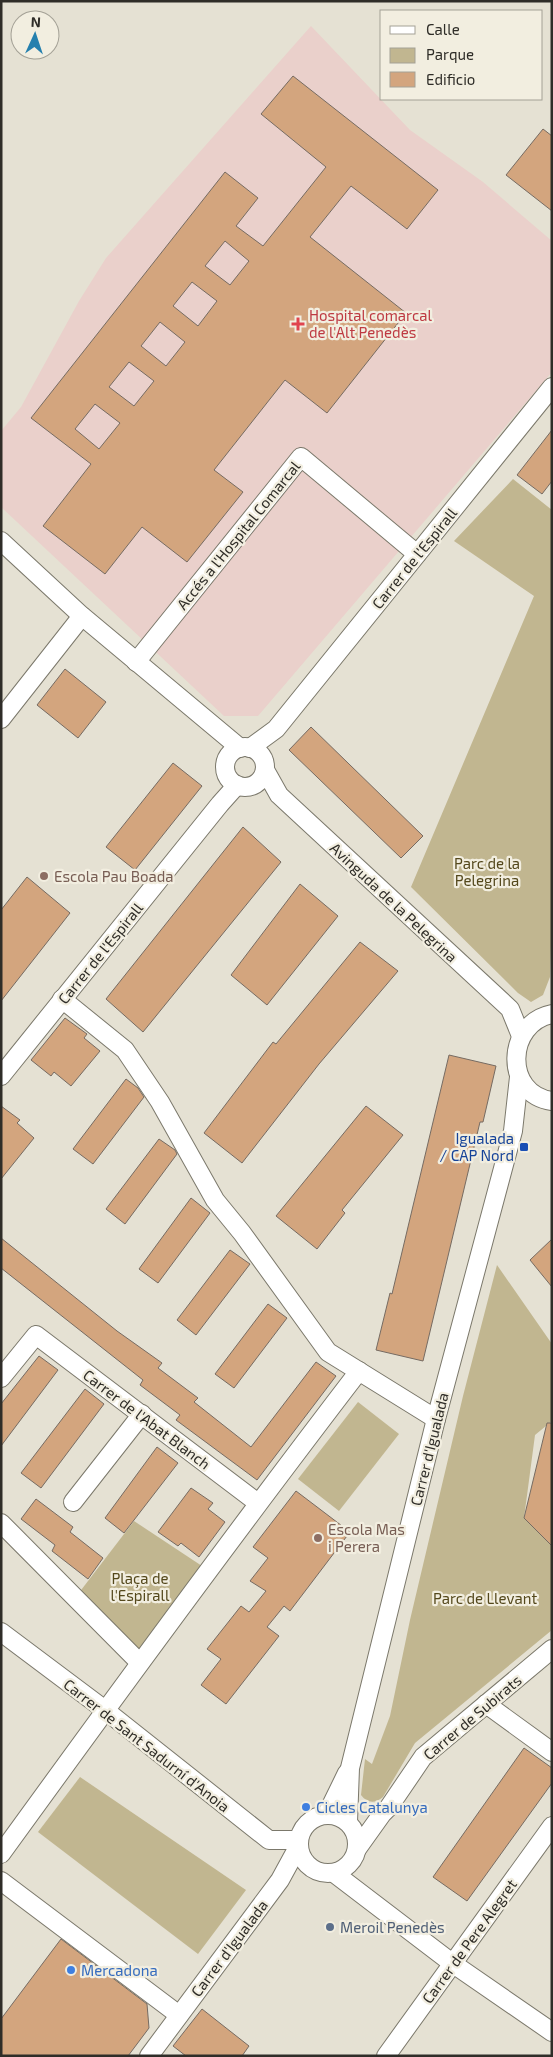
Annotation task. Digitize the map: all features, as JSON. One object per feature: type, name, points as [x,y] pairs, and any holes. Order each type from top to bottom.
[{"type":"street","name":"Carrer de l'Espirall","points":[[254,756],[552,387]]},
{"type":"street","name":"Accés a l'Hospital Comarcal","points":[[136,662],[301,456],[417,554]]},
{"type":"street","points":[[1,542],[136,662],[207,722],[254,756],[259,781],[246,785],[229,777],[226,772],[227,760],[230,755],[254,756]]},
{"type":"street","points":[[1,719],[82,616]]},
{"type":"street","points":[[207,722],[227,760]]},
{"type":"street","name":"Avinguda de la Pelegrina","points":[[254,756],[279,795],[510,1009],[521,1036]]},
{"type":"street","name":"Carrer de l'Espirall","points":[[1,1076],[62,999],[246,785]]},
{"type":"street","name":"Avinguda de la Pelegrina","points":[[246,785],[279,795]]},
{"type":"street","points":[[62,999],[125,1050],[160,1102],[215,1200],[242,1233],[328,1352],[436,1419]]},
{"type":"street","name":"Avinguda de la Pelegrina","points":[[510,1009],[546,1016]]},
{"type":"street","name":"Avinguda de la Pelegrina","points":[[521,1036],[529,1025],[546,1016]]},
{"type":"street","points":[[521,1036],[516,1049],[515,1063],[519,1077],[527,1088],[544,1099]]},
{"type":"street","name":"Carrer d'Igualada","points":[[327,1814],[350,1768],[436,1419],[513,1131],[519,1077]]},
{"type":"street","name":"Carrer d'Igualada","points":[[513,1131],[544,1099]]},
{"type":"street","name":"Carrer de l'Abat Blanch","points":[[1,1378],[36,1335],[258,1503]]},
{"type":"street","points":[[1,1854],[140,1662],[359,1371]]},
{"type":"street","points":[[74,1502],[142,1414]]},
{"type":"street","points":[[1,1523],[140,1662]]},
{"type":"street","name":"Carrer de Sant Sadurní d'Anoia","points":[[1,1632],[105,1710],[269,1840],[298,1844]]},
{"type":"street","name":"Carrer de Subirats","points":[[357,1849],[389,1807],[423,1756],[552,1649]]},
{"type":"street","points":[[486,1704],[552,1752]]},
{"type":"street","name":"Carrer d'Igualada","points":[[349,1824],[350,1768]]},
{"type":"street","points":[[327,1814],[338,1816],[349,1824],[357,1840],[357,1849],[353,1860],[345,1868],[334,1873],[323,1873],[308,1866],[300,1855],[298,1844],[302,1830],[308,1822],[327,1814]]},
{"type":"street","points":[[349,1824],[382,1814]]},
{"type":"street","name":"Carrer de Pere Alegret","points":[[386,2056],[552,1826]]},
{"type":"street","name":"Carrer d'Igualada","points":[[148,2056],[280,1880],[298,1844]]},
{"type":"street","name":"Carrer d'Igualada","points":[[280,1880],[308,1866]]},
{"type":"street","points":[[334,1873],[452,1963],[552,2032]]},
{"type":"street","points":[[1,1881],[179,2015]]},
{"type":"shaded area","points":[[311,26],[410,130],[483,182],[552,241],[552,372],[258,716],[224,716],[1,507],[1,431],[21,407],[79,301],[106,258]]},
{"type":"green space","name":"Parc de la Pelegrina","points":[[513,479],[552,510],[552,915],[550,977],[543,995],[531,1002],[518,993],[411,887],[534,596],[454,541]]},
{"type":"green space","name":"Parc de Llevant","points":[[497,1265],[552,1344],[552,1421],[535,1435],[524,1518],[552,1546],[552,1630],[415,1743],[383,1797],[374,1802],[368,1801],[361,1795],[365,1759],[372,1764],[390,1716],[410,1620],[463,1396]]},
{"type":"green space","points":[[358,1402],[399,1434],[339,1511],[298,1479]]},
{"type":"green space","name":"Plaça de l'Espirall","points":[[134,1521],[208,1570],[139,1662],[75,1598]]},
{"type":"green space","points":[[80,1777],[246,1890],[198,1954],[38,1832]]},
{"type":"building","name":"Hospital comarcal de l'Alt Penedès","points":[[293,76],[438,190],[407,229],[351,186],[310,237],[406,313],[327,413],[285,380],[214,470],[243,492],[187,562],[142,527],[105,574],[43,526],[91,464],[31,418],[225,172],[258,198],[236,226],[263,246],[326,167],[261,114]],"holes":[[[225,241],[249,261],[230,285],[205,266]],[[192,282],[217,301],[198,326],[173,306]],[[160,322],[185,342],[166,366],[141,346]],[[129,362],[154,381],[134,406],[109,387]],[[95,404],[120,423],[99,449],[75,429]]]},
{"type":"building","points":[[543,129],[552,136],[552,211],[506,175]]},
{"type":"building","points":[[552,430],[552,481],[542,494],[517,475]]},
{"type":"building","points":[[65,669],[106,702],[78,738],[37,705]]},
{"type":"building","points":[[311,727],[423,836],[401,858],[289,750]]},
{"type":"building","points":[[173,763],[202,786],[135,870],[106,847]]},
{"type":"building","points":[[243,827],[281,862],[143,1032],[106,999]]},
{"type":"building","points":[[27,877],[70,913],[1,1001],[1,910]]},
{"type":"building","points":[[300,884],[338,916],[267,1005],[231,975]]},
{"type":"building","points":[[360,942],[398,971],[319,1064],[242,1163],[204,1133],[273,1042],[276,1044]]},
{"type":"building","points":[[65,1018],[87,1034],[84,1038],[100,1051],[71,1086],[54,1072],[51,1076],[31,1060]]},
{"type":"building","points":[[449,1055],[496,1066],[483,1122],[480,1122],[423,1361],[376,1350],[390,1293],[392,1294]]},
{"type":"building","points":[[126,1079],[138,1088],[144,1097],[93,1164],[73,1149]]},
{"type":"building","points":[[1,1106],[20,1120],[17,1123],[34,1138],[1,1179]]},
{"type":"building","points":[[366,1106],[403,1135],[342,1210],[345,1213],[317,1249],[276,1216]]},
{"type":"building","points":[[159,1139],[175,1150],[177,1154],[125,1224],[106,1209]]},
{"type":"building","points":[[191,1198],[210,1213],[158,1283],[139,1269]]},
{"type":"building","points":[[1,1238],[117,1331],[162,1363],[158,1368],[198,1398],[194,1402],[251,1447],[316,1362],[336,1376],[257,1480],[176,1420],[180,1415],[140,1385],[143,1380],[1,1268]]},
{"type":"building","points":[[552,1239],[552,1287],[530,1260]]},
{"type":"building","points":[[230,1250],[250,1264],[196,1335],[177,1320]]},
{"type":"building","points":[[268,1304],[287,1318],[234,1388],[215,1374]]},
{"type":"building","points":[[39,1356],[58,1370],[1,1446],[1,1404]]},
{"type":"building","points":[[85,1389],[104,1404],[41,1488],[21,1473]]},
{"type":"building","points":[[547,1423],[552,1423],[552,1546],[524,1518]]},
{"type":"building","points":[[157,1447],[178,1463],[124,1533],[105,1518]]},
{"type":"building","points":[[191,1488],[213,1503],[208,1509],[225,1522],[199,1557],[181,1543],[178,1546],[158,1532]]},
{"type":"building","points":[[296,1491],[350,1532],[290,1611],[284,1606],[267,1627],[279,1636],[226,1704],[201,1685],[221,1659],[207,1649],[241,1606],[249,1612],[266,1591],[250,1581],[268,1558],[253,1547]]},
{"type":"building","points":[[36,1499],[73,1527],[70,1532],[103,1558],[88,1579],[52,1551],[55,1545],[21,1519]]},
{"type":"building","points":[[524,1748],[552,1768],[552,1783],[467,1901],[433,1877]]},
{"type":"building","name":"Mercadona","points":[[61,1939],[147,2004],[149,2028],[128,2056],[1,2056],[1,2019]]},
{"type":"building","points":[[202,2009],[249,2046],[242,2056],[186,2056],[173,2046]]},
{"type":"place","name":"Hospital comarcal de l'Alt Penedès","points":[[298,324]]},
{"type":"place","name":"Escola Pau Boada","points":[[44,876]]},
{"type":"place","name":"Igualada / CAP Nord","points":[[524,1147]]},
{"type":"place","name":"Escola Mas i Perera","points":[[318,1538]]},
{"type":"place","name":"Cicles Catalunya","points":[[306,1807]]},
{"type":"place","name":"Meroil Penedès","points":[[330,1927]]},
{"type":"place","name":"Mercadona","points":[[71,1970]]}]
